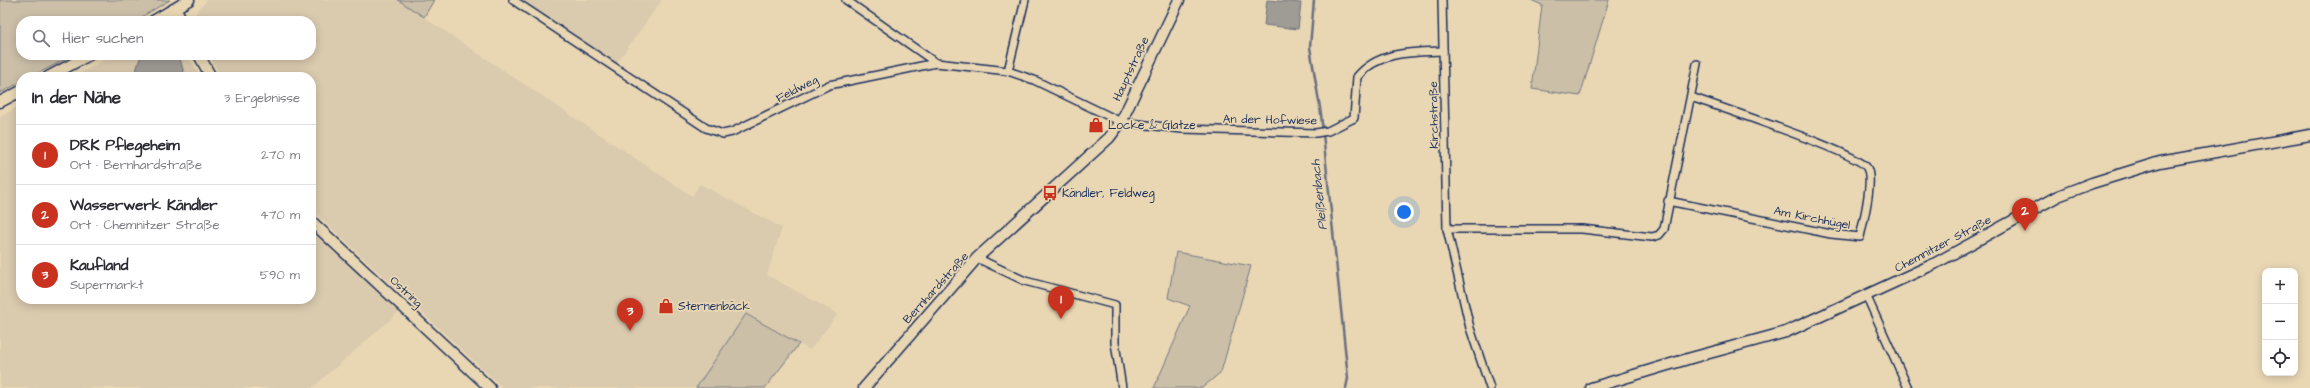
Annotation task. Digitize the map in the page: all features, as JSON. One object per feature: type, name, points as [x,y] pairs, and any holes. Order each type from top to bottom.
[{"type":"main road","points":[[163,16],[189,0]]},
{"type":"main road","name":"Hauptstraße","points":[[977,258],[1109,138],[1120,122],[1178,0]]},
{"type":"main road","points":[[176,9],[180,16]]},
{"type":"main road","points":[[57,72],[80,60]]},
{"type":"main road","points":[[202,60],[208,72]]},
{"type":"main road","points":[[0,102],[16,94]]},
{"type":"main road","name":"Chemnitzer Straße","points":[[1591,388],[1691,358],[1786,332],[1867,297],[1974,243],[2058,196],[2092,183],[2160,162],[2310,136]]},
{"type":"main road","name":"Ostring","points":[[316,226],[484,386]]},
{"type":"main road","name":"Bernhardstraße","points":[[864,388],[977,258]]},
{"type":"street","name":"Feldweg","points":[[513,0],[706,128],[723,134],[744,128],[829,85],[936,63],[1008,71],[1034,80],[1120,122]]},
{"type":"street","points":[[846,0],[936,63]]},
{"type":"street","points":[[1008,71],[1025,0]]},
{"type":"street","name":"Kirchstraße","points":[[1442,0],[1447,229],[1470,328],[1490,388]]},
{"type":"street","name":"An der Hofwiese","points":[[1120,122],[1182,129],[1328,131],[1354,118],[1357,77],[1363,70],[1392,54],[1443,51]]},
{"type":"street","points":[[1447,229],[1582,229],[1652,237],[1659,235],[1664,229],[1668,201],[1697,64]]},
{"type":"street","name":"Am Kirchhügel","points":[[1668,201],[1831,234],[1860,237],[1869,179],[1868,168],[1859,160],[1795,134],[1691,97]]},
{"type":"street","name":"Bernhardstraße","points":[[977,258],[1025,281],[1115,305],[1115,343],[1122,388]]},
{"type":"street","points":[[1867,297],[1908,388]]},
{"type":"shaded area","points":[[0,0],[170,0],[143,16],[16,16],[16,60],[63,60],[41,72],[16,72],[16,85],[0,93]]},
{"type":"shaded area","points":[[207,0],[398,0],[692,196],[700,184],[782,228],[767,275],[838,314],[810,350],[746,313],[699,388],[503,388],[316,214],[316,72],[218,72],[212,60],[316,60],[316,16],[196,16],[197,11]]},
{"type":"shaded area","points":[[398,0],[434,0],[424,17]]},
{"type":"shaded area","points":[[513,0],[662,0],[614,67]]},
{"type":"shaded area","points":[[1267,0],[1301,3],[1298,29],[1264,25]]},
{"type":"shaded area","points":[[1531,0],[1609,0],[1580,96],[1532,89],[1542,5]]},
{"type":"shaded area","points":[[105,60],[191,60],[197,72],[82,72]]},
{"type":"shaded area","points":[[139,60],[180,60],[184,72],[136,72]]},
{"type":"shaded area","points":[[16,108],[16,304],[316,304],[316,234],[400,311],[312,388],[0,388],[0,117]]},
{"type":"shaded area","points":[[1176,252],[1251,266],[1221,372],[1202,388],[1154,388],[1190,306],[1168,298]]},
{"type":"shaded area","points":[[746,314],[799,344],[765,388],[696,388]]},
{"type":"waterway","name":"Pleißenbach","points":[[1314,0],[1310,47],[1321,114],[1348,378],[1346,388]]},
{"type":"place","name":"Locke & Glatze","points":[[1096,125]]},
{"type":"place","name":"Kändler, Feldweg","points":[[1050,193]]},
{"type":"place","name":"Wasserwerk Kändler","points":[[2025,231]]},
{"type":"place","name":"Sternenbäck","points":[[666,306]]},
{"type":"place","name":"DRK Pflegeheim","points":[[1061,319]]},
{"type":"place","name":"Kaufland","points":[[630,331]]}]
